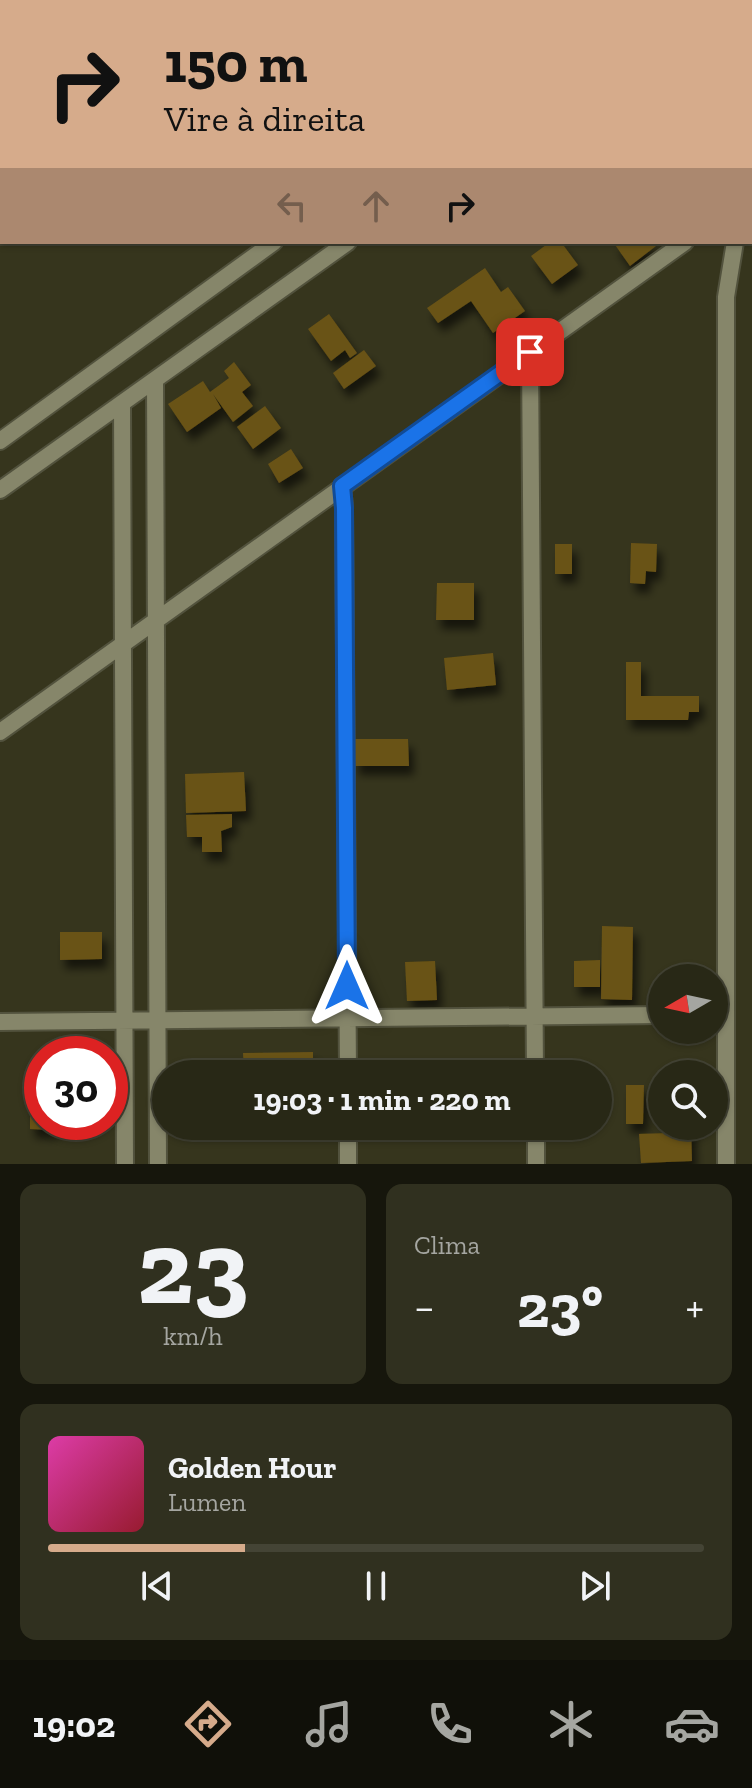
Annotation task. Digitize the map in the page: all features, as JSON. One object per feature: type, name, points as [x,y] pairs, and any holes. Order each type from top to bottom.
[{"type":"street","points":[[0,441],[271,244]]},
{"type":"street","points":[[0,490],[345,244]]},
{"type":"street","points":[[0,732],[682,244]]},
{"type":"street","points":[[719,964],[726,297],[736,244]]},
{"type":"street","points":[[530,352],[535,1060]]},
{"type":"street","points":[[155,380],[158,1164]]},
{"type":"street","points":[[122,404],[125,1164]]},
{"type":"street","points":[[342,486],[345,524],[348,1060]]},
{"type":"street","points":[[0,1022],[648,1015]]},
{"type":"street","points":[[720,1044],[726,1164]]},
{"type":"street","points":[[348,1140],[348,1164]]},
{"type":"street","points":[[536,1140],[536,1164]]},
{"type":"building","points":[[547,244],[562,244],[578,265],[552,284],[531,256]]},
{"type":"building","points":[[614,244],[655,244],[656,246],[630,266]]},
{"type":"building","points":[[485,268],[501,292],[508,287],[525,311],[493,333],[471,301],[438,323],[427,308]]},
{"type":"building","points":[[329,314],[357,353],[350,358],[345,350],[331,361],[308,329]]},
{"type":"building","points":[[364,350],[376,366],[344,389],[333,373]]},
{"type":"building","points":[[234,362],[251,385],[242,392],[253,406],[233,422],[213,394],[221,408],[187,432],[168,404],[203,381],[210,392],[229,378],[224,371]]},
{"type":"building","points":[[265,406],[281,428],[253,449],[237,427]]},
{"type":"building","points":[[291,449],[303,468],[279,483],[268,464]]},
{"type":"building","points":[[631,543],[657,544],[656,572],[646,571],[645,584],[630,583]]},
{"type":"building","points":[[555,544],[572,544],[572,574],[555,574]]},
{"type":"building","points":[[437,583],[474,583],[474,620],[436,620]]},
{"type":"building","points":[[493,653],[496,685],[447,690],[444,658]]},
{"type":"building","points":[[626,662],[641,662],[641,696],[699,696],[699,712],[689,712],[688,720],[626,720]]},
{"type":"building","points":[[354,739],[408,739],[409,766],[354,766]]},
{"type":"building","points":[[244,772],[246,811],[186,813],[185,774]]},
{"type":"building","points":[[232,814],[232,827],[221,831],[222,852],[202,852],[202,837],[187,837],[186,815]]},
{"type":"building","points":[[602,926],[633,927],[632,1000],[601,999]]},
{"type":"building","points":[[60,932],[102,932],[102,959],[60,960]]},
{"type":"building","points":[[600,960],[600,987],[574,987],[574,961]]},
{"type":"building","points":[[435,961],[437,1000],[407,1001],[405,962]]},
{"type":"building","points":[[313,1052],[313,1060],[243,1060],[243,1053]]},
{"type":"building","points":[[626,1085],[644,1085],[643,1124],[626,1124]]},
{"type":"building","points":[[639,1134],[648,1134],[648,1140],[691,1140],[692,1161],[641,1163]]},
{"type":"route","points":[[347,986],[342,486],[530,352]]}]
